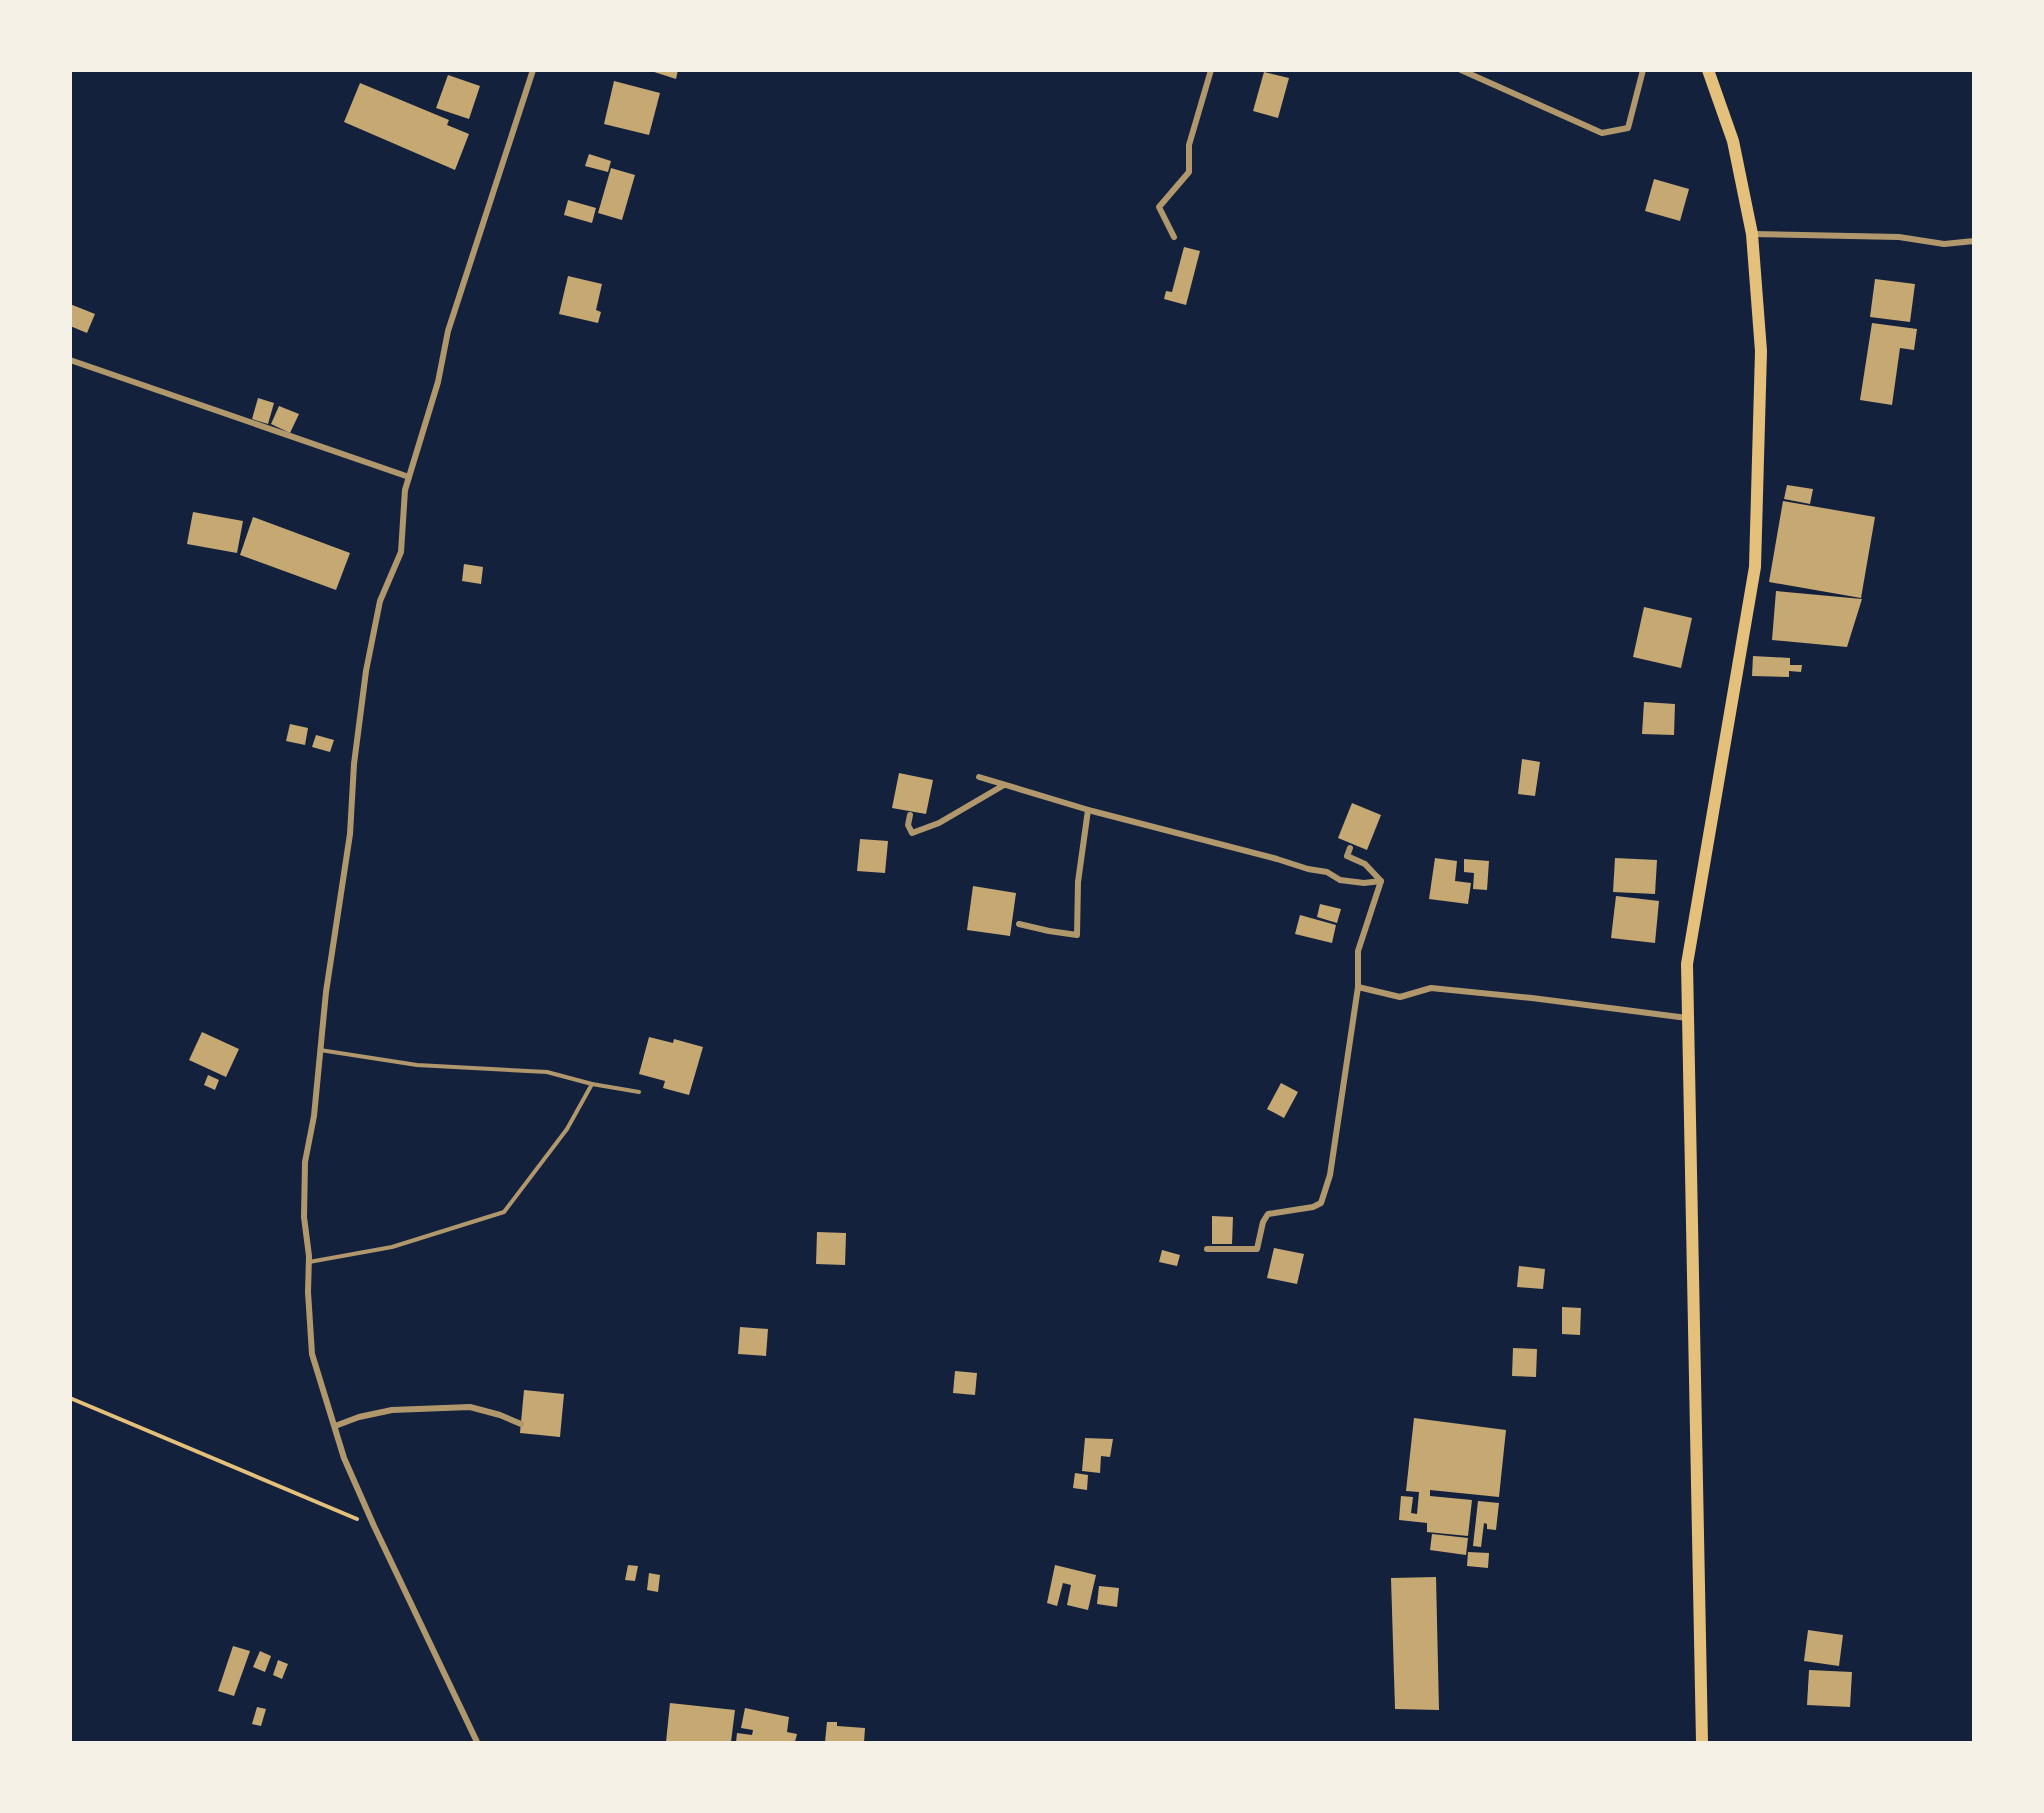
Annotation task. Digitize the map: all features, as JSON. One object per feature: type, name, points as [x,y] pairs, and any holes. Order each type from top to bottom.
[{"type":"main road","points":[[1702,1743],[1687,964],[1755,567],[1761,351],[1752,234],[1733,141],[1708,70]]},
{"type":"street","points":[[477,1743],[344,1458],[312,1354],[308,1292],[309,1263],[304,1217],[305,1162],[314,1116],[320,1050],[350,834],[354,764],[366,671],[380,601],[401,552],[405,490],[438,382],[448,331],[533,70]]},
{"type":"street","points":[[1174,237],[1159,207],[1189,172],[1189,145],[1211,70]]},
{"type":"street","points":[[1461,70],[1602,133],[1628,128],[1643,70]]},
{"type":"street","points":[[1752,234],[1899,237],[1944,244],[1974,241]]},
{"type":"street","points":[[70,360],[409,477]]},
{"type":"street","points":[[979,777],[1088,810],[1308,869],[1327,872],[1340,880],[1364,883],[1381,880]]},
{"type":"street","points":[[910,815],[908,825],[912,833],[939,823],[1005,785]]},
{"type":"street","points":[[1019,924],[1077,935],[1079,872],[1088,810]]},
{"type":"street","points":[[1350,848],[1347,856],[1365,864],[1381,880]]},
{"type":"street","points":[[1207,1249],[1257,1250],[1263,1222],[1268,1214],[1313,1207],[1321,1203],[1330,1175],[1358,987],[1358,951],[1381,880]]},
{"type":"street","points":[[1358,987],[1400,997],[1431,988],[1532,998],[1687,1018]]},
{"type":"street","points":[[335,1426],[359,1417],[392,1410],[470,1407],[494,1413],[521,1424]]},
{"type":"lane","points":[[320,1050],[417,1065],[547,1072],[591,1084],[639,1092]]},
{"type":"lane","points":[[309,1263],[392,1247],[504,1212],[567,1129],[591,1084]]},
{"type":"path","points":[[70,1398],[374,1526]]},
{"type":"building","points":[[648,70],[678,70],[676,79]]},
{"type":"building","points":[[1264,72],[1289,78],[1278,118],[1253,111]]},
{"type":"building","points":[[448,75],[480,86],[469,119],[436,108]]},
{"type":"building","points":[[614,81],[660,93],[649,135],[604,124]]},
{"type":"building","points":[[360,83],[449,120],[447,125],[469,134],[455,170],[344,122]]},
{"type":"building","points":[[589,154],[611,161],[608,172],[585,166]]},
{"type":"building","points":[[611,168],[635,175],[622,220],[598,213]]},
{"type":"building","points":[[1654,179],[1689,189],[1680,221],[1645,211]]},
{"type":"building","points":[[568,200],[596,208],[592,223],[564,215]]},
{"type":"building","points":[[1184,247],[1200,251],[1186,305],[1164,299],[1166,291],[1172,292]]},
{"type":"building","points":[[568,276],[602,284],[596,310],[601,312],[598,323],[559,314]]},
{"type":"building","points":[[1875,279],[1915,284],[1910,322],[1870,317]]},
{"type":"building","points":[[70,304],[95,314],[87,333],[70,326]]},
{"type":"building","points":[[1872,323],[1917,329],[1914,350],[1900,348],[1892,405],[1860,400]]},
{"type":"building","points":[[258,398],[274,403],[268,424],[252,419]]},
{"type":"building","points":[[279,406],[299,414],[290,433],[271,424]]},
{"type":"building","points":[[1787,485],[1813,489],[1810,504],[1784,499]]},
{"type":"building","points":[[1783,501],[1875,517],[1861,598],[1769,582]]},
{"type":"building","points":[[193,512],[243,521],[237,553],[187,544]]},
{"type":"building","points":[[253,517],[350,553],[336,590],[240,555]]},
{"type":"building","points":[[464,564],[483,567],[481,584],[462,581]]},
{"type":"building","points":[[1776,591],[1862,599],[1847,647],[1772,640]]},
{"type":"building","points":[[1644,607],[1692,618],[1681,668],[1633,657]]},
{"type":"building","points":[[1753,656],[1790,658],[1790,665],[1802,665],[1801,672],[1789,671],[1789,677],[1752,676]]},
{"type":"building","points":[[1644,702],[1675,704],[1674,735],[1642,734]]},
{"type":"building","points":[[290,724],[308,728],[305,745],[286,741]]},
{"type":"building","points":[[316,735],[334,740],[330,752],[312,747]]},
{"type":"building","points":[[1522,759],[1540,762],[1535,796],[1518,794]]},
{"type":"building","points":[[899,773],[933,780],[926,814],[892,808]]},
{"type":"building","points":[[1352,803],[1381,815],[1367,850],[1338,838]]},
{"type":"building","points":[[860,839],[888,841],[885,873],[857,871]]},
{"type":"building","points":[[1435,858],[1457,861],[1455,881],[1471,883],[1468,904],[1429,899]]},
{"type":"building","points":[[1615,858],[1657,860],[1655,894],[1613,892]]},
{"type":"building","points":[[1464,859],[1489,861],[1487,890],[1473,889],[1474,873],[1464,872]]},
{"type":"building","points":[[973,886],[1016,893],[1010,936],[967,930]]},
{"type":"building","points":[[1616,896],[1659,901],[1655,943],[1611,938]]},
{"type":"building","points":[[1320,904],[1341,909],[1337,923],[1317,917]]},
{"type":"building","points":[[1300,915],[1336,925],[1332,943],[1295,934]]},
{"type":"building","points":[[202,1032],[239,1049],[226,1077],[189,1060]]},
{"type":"building","points":[[649,1037],[673,1043],[674,1039],[703,1047],[689,1095],[663,1088],[665,1081],[639,1074]]},
{"type":"building","points":[[208,1075],[219,1080],[215,1090],[204,1085]]},
{"type":"building","points":[[1281,1083],[1298,1092],[1284,1118],[1267,1109]]},
{"type":"building","points":[[1212,1216],[1233,1217],[1232,1244],[1212,1244]]},
{"type":"building","points":[[817,1232],[846,1233],[845,1265],[816,1264]]},
{"type":"building","points":[[1274,1248],[1304,1254],[1297,1284],[1267,1278]]},
{"type":"building","points":[[1162,1250],[1180,1255],[1177,1266],[1159,1262]]},
{"type":"building","points":[[1519,1266],[1545,1269],[1543,1289],[1517,1287]]},
{"type":"building","points":[[1562,1307],[1581,1308],[1580,1335],[1562,1334]]},
{"type":"building","points":[[740,1327],[768,1329],[766,1356],[738,1354]]},
{"type":"building","points":[[1513,1348],[1537,1349],[1536,1377],[1512,1376]]},
{"type":"building","points":[[955,1371],[977,1373],[975,1395],[953,1393]]},
{"type":"building","points":[[524,1390],[564,1394],[560,1437],[520,1433]]},
{"type":"building","points":[[1414,1418],[1506,1430],[1499,1497],[1430,1490],[1430,1496],[1472,1500],[1468,1536],[1427,1532],[1427,1523],[1399,1520],[1401,1496],[1413,1497],[1411,1513],[1417,1514],[1419,1492],[1406,1491]]},
{"type":"building","points":[[1085,1438],[1113,1439],[1110,1457],[1101,1456],[1100,1473],[1082,1471]]},
{"type":"building","points":[[1075,1473],[1088,1475],[1087,1490],[1073,1488]]},
{"type":"building","points":[[1478,1501],[1499,1503],[1496,1530],[1487,1529],[1487,1524],[1484,1523],[1481,1547],[1473,1546]]},
{"type":"building","points":[[1432,1534],[1468,1538],[1466,1555],[1430,1550]]},
{"type":"building","points":[[1468,1552],[1489,1553],[1488,1568],[1467,1566]]},
{"type":"building","points":[[628,1565],[638,1566],[635,1581],[625,1580]]},
{"type":"building","points":[[1055,1565],[1096,1575],[1088,1610],[1067,1605],[1071,1585],[1063,1583],[1057,1606],[1047,1603]]},
{"type":"building","points":[[649,1573],[660,1575],[658,1592],[647,1590]]},
{"type":"building","points":[[1436,1577],[1439,1710],[1395,1709],[1391,1578]]},
{"type":"building","points":[[1099,1586],[1119,1588],[1117,1607],[1097,1604]]},
{"type":"building","points":[[1808,1630],[1843,1635],[1839,1666],[1804,1661]]},
{"type":"building","points":[[233,1646],[250,1651],[234,1696],[218,1691]]},
{"type":"building","points":[[260,1651],[271,1656],[265,1672],[253,1667]]},
{"type":"building","points":[[278,1660],[288,1664],[282,1679],[273,1675]]},
{"type":"building","points":[[1809,1670],[1852,1672],[1850,1707],[1807,1705]]},
{"type":"building","points":[[670,1703],[735,1710],[731,1742],[666,1742]]},
{"type":"building","points":[[257,1707],[266,1709],[261,1726],[252,1724]]},
{"type":"building","points":[[745,1708],[789,1717],[787,1732],[797,1734],[795,1742],[736,1742],[737,1733],[752,1735],[753,1730],[741,1728]]},
{"type":"building","points":[[827,1722],[837,1722],[837,1726],[865,1728],[864,1742],[825,1742]]}]
